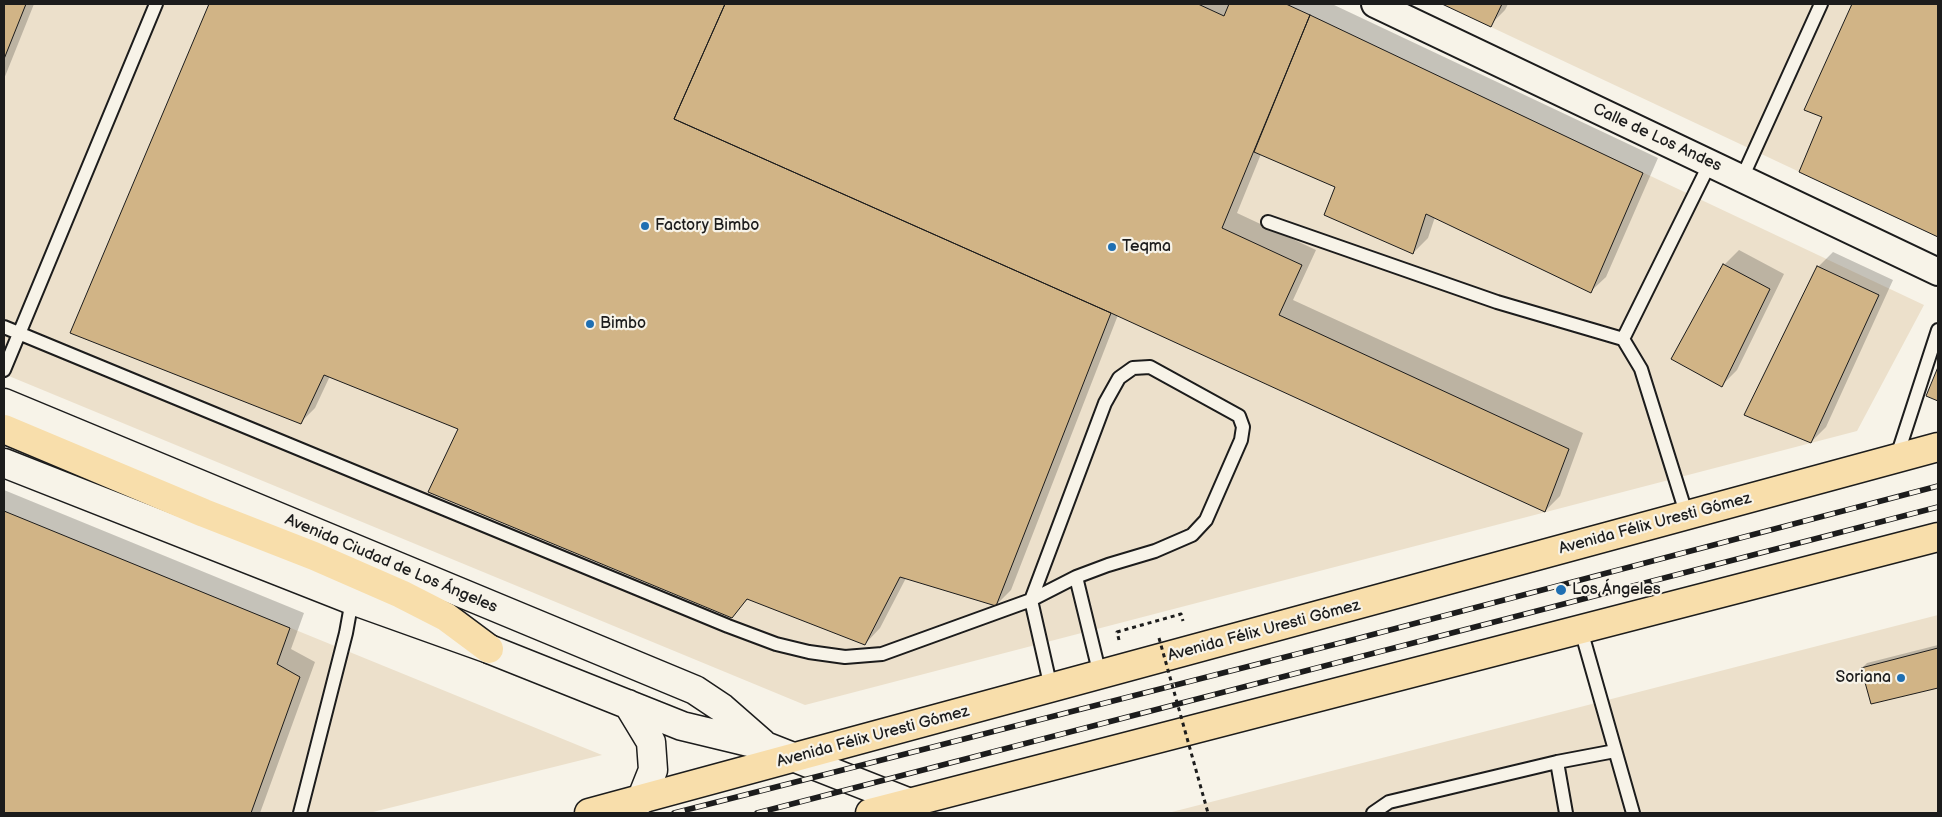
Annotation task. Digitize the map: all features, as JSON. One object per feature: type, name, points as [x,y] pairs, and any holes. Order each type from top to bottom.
[{"type":"main road","name":"Avenida Ciudad de Los Ángeles","points":[[4,403],[695,690],[722,708],[766,746]]},
{"type":"main road","points":[[4,429],[204,513],[314,556],[401,594],[446,617],[489,648]]},
{"type":"main road","name":"Avenida Félix Uresti Gómez","points":[[589,813],[1938,447]]},
{"type":"main road","name":"Avenida Ciudad de Los Ángeles","points":[[4,463],[352,600],[489,648],[682,726],[766,746],[910,804]]},
{"type":"main road","points":[[870,813],[1938,537]]},
{"type":"main road","points":[[628,704],[651,742],[653,770],[642,800]]},
{"type":"street","name":"Calle de Los Andes","points":[[1375,4],[1938,272]]},
{"type":"lane","points":[[4,370],[156,4]]},
{"type":"lane","points":[[1742,178],[1821,4]]},
{"type":"lane","points":[[1623,339],[1710,163]]},
{"type":"lane","points":[[1268,222],[1497,302],[1623,339],[1641,369],[1687,516]]},
{"type":"lane","points":[[4,327],[647,594],[776,644],[809,652],[845,657],[882,654],[1031,600],[1076,577],[1155,551],[1192,535],[1206,520],[1241,440],[1243,427],[1239,416],[1150,367],[1133,368],[1119,378],[1105,403],[1031,600],[1052,688]]},
{"type":"lane","points":[[1896,459],[1938,330]]},
{"type":"lane","points":[[1076,577],[1100,675]]},
{"type":"lane","points":[[300,813],[346,633],[352,600]]},
{"type":"lane","points":[[1581,630],[1632,813]]},
{"type":"lane","points":[[1372,813],[1389,802],[1557,762],[1615,751]]},
{"type":"lane","points":[[1557,762],[1566,813]]},
{"type":"path","points":[[1159,638],[1208,813]]},
{"type":"shaded area","points":[[4,4],[1286,4],[1924,305],[1857,431],[805,705],[4,374]]},
{"type":"shaded area","points":[[1442,4],[1938,4],[1938,237],[1491,27]]},
{"type":"shaded area","points":[[4,511],[602,755],[369,813],[4,813]]},
{"type":"shaded area","points":[[1938,615],[1938,813],[1168,813]]},
{"type":"building","points":[[4,4],[26,4],[4,59]]},
{"type":"building","name":"Bimbo","points":[[209,4],[725,4],[674,119],[1111,313],[996,606],[900,577],[865,645],[747,599],[732,618],[428,492],[458,429],[324,375],[301,424],[70,333]]},
{"type":"building","name":"Teqma","points":[[725,4],[1198,4],[1224,16],[1229,4],[1286,4],[1310,15],[1222,228],[1302,265],[1279,315],[1569,449],[1545,512],[1111,313],[674,119]]},
{"type":"building","points":[[1442,4],[1502,4],[1491,27]]},
{"type":"building","points":[[1852,4],[1938,4],[1938,237],[1799,172],[1822,117],[1804,110]]},
{"type":"building","points":[[1310,15],[1643,173],[1591,293],[1426,214],[1413,254],[1324,215],[1335,187],[1254,152]]},
{"type":"building","points":[[1723,264],[1770,289],[1722,387],[1671,359]]},
{"type":"building","points":[[1817,266],[1879,295],[1811,443],[1744,415]]},
{"type":"building","points":[[1938,367],[1938,401],[1926,396]]},
{"type":"building","points":[[4,511],[290,628],[277,664],[300,677],[251,813],[4,813]]},
{"type":"building","name":"Soriana","points":[[1938,648],[1938,688],[1871,704],[1861,668]]},
{"type":"railway","points":[[674,813],[1348,641],[1938,486]]},
{"type":"railway","points":[[757,813],[1938,507]]},
{"type":"place","name":"Factory Bimbo","points":[[645,226]]},
{"type":"place","name":"Teqma","points":[[1112,247]]},
{"type":"place","name":"Bimbo","points":[[590,324]]},
{"type":"place","name":"Los Ángeles","points":[[1561,590]]},
{"type":"place","name":"Soriana","points":[[1901,678]]}]
